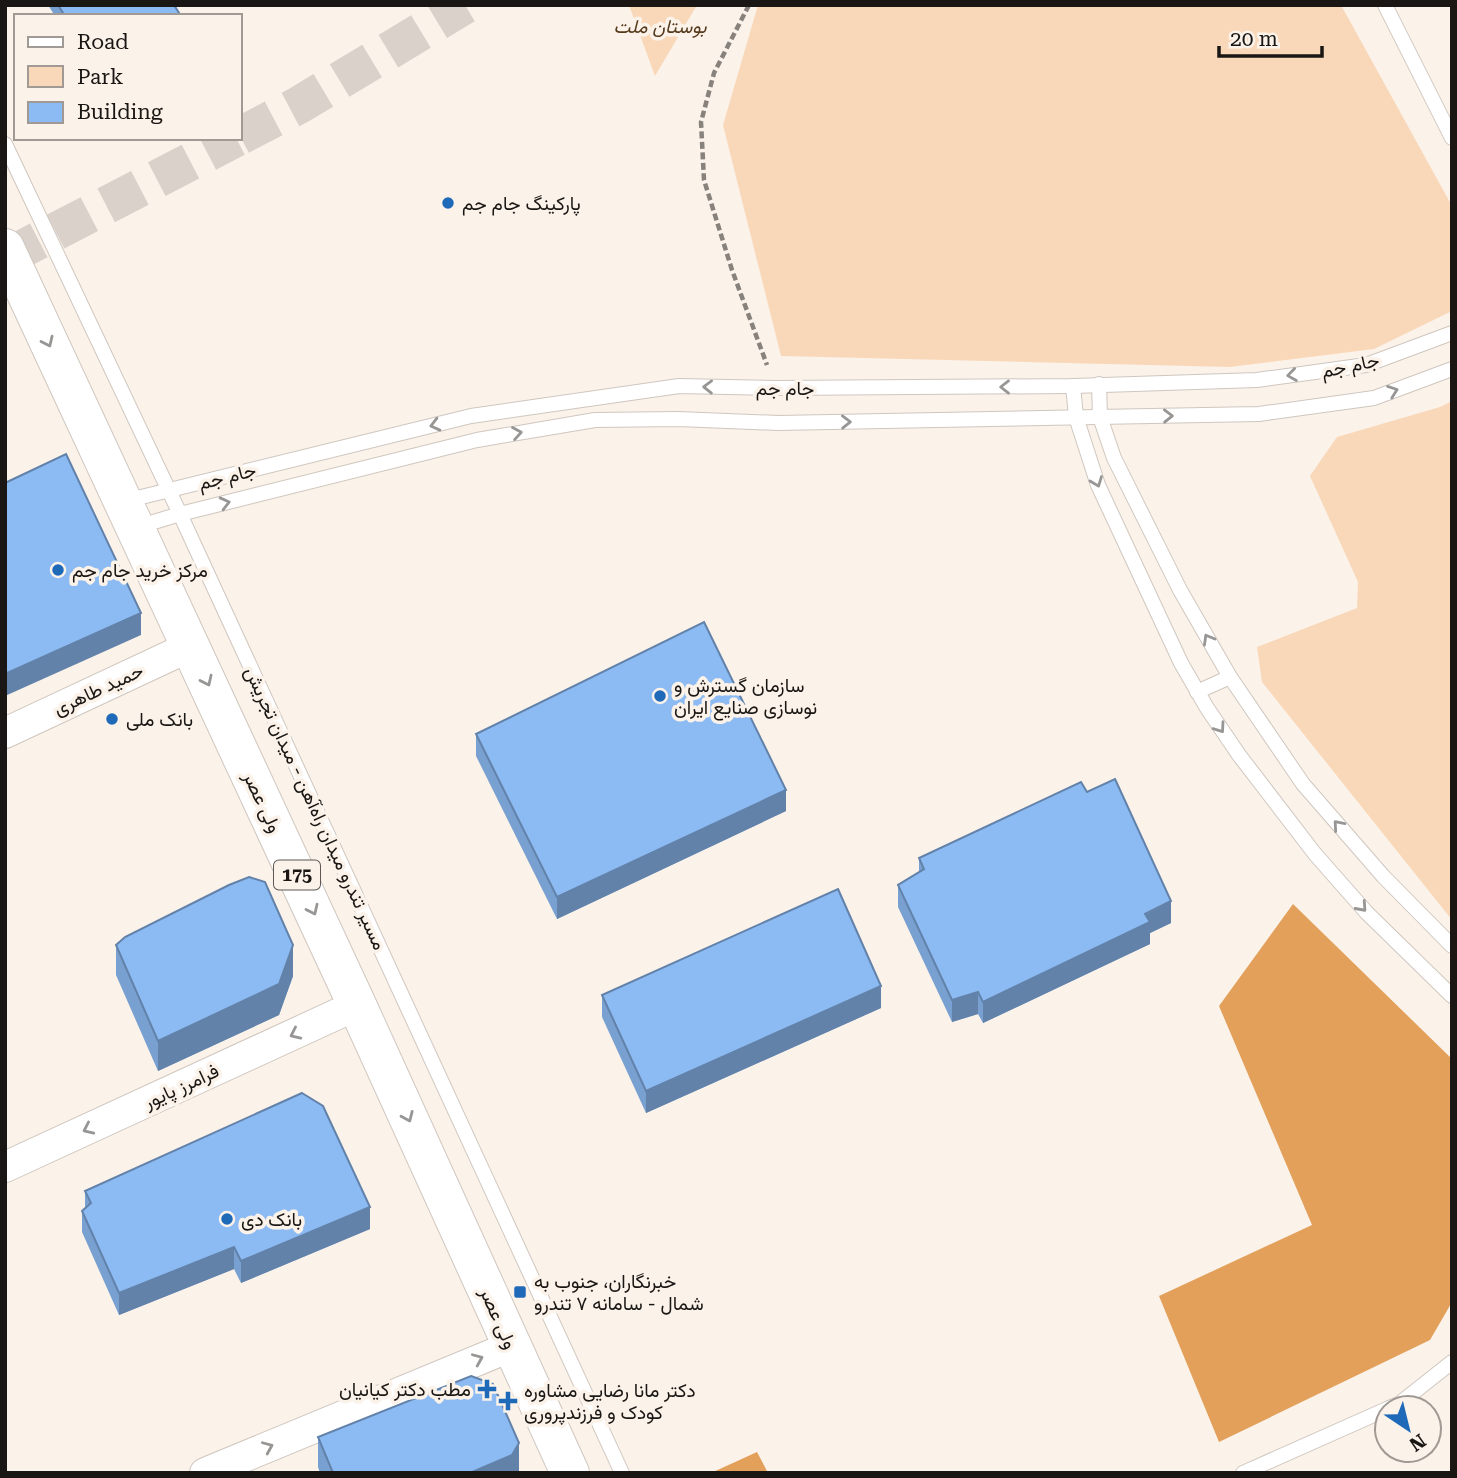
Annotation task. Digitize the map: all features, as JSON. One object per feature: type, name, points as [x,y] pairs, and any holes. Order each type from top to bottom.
[{"type":"main road","name":"ولی عصر","points":[[10,272],[191,646],[570,1473]]},
{"type":"street","name":"حمید طاهری","points":[[5,733],[191,646]]},
{"type":"street","name":"فرامرز پایور","points":[[5,1167],[357,1005]]},
{"type":"street","points":[[205,1473],[512,1346]]},
{"type":"lane","points":[[1385,5],[1452,138]]},
{"type":"lane","name":"مسیر تندرو میدان راه‌آهن - میدان تجریش","points":[[5,144],[180,514],[622,1473]]},
{"type":"lane","name":"جام جم","points":[[129,515],[169,491],[471,416],[679,386],[1073,386],[1257,380],[1366,365],[1452,333]]},
{"type":"lane","name":"جام جم","points":[[129,515],[180,514],[477,440],[595,420],[678,419],[778,423],[1259,414],[1374,398],[1452,369]]},
{"type":"lane","points":[[1099,384],[1100,417],[1114,458],[1168,566],[1230,677],[1303,784],[1383,876],[1452,946]]},
{"type":"lane","points":[[1073,386],[1076,417],[1098,485],[1156,612],[1197,692],[1239,755],[1315,854],[1367,913],[1452,996]]},
{"type":"lane","points":[[471,416],[477,440]]},
{"type":"lane","points":[[1197,692],[1230,677]]},
{"type":"lane","points":[[1411,1394],[1452,1362]]},
{"type":"lane","points":[[1243,1473],[1373,1415]]},
{"type":"path","points":[[749,5],[714,73],[701,121],[704,180],[732,270],[776,388]]},
{"type":"green space","name":"بوستان ملت","points":[[629,5],[697,5],[655,76]]},
{"type":"green space","points":[[758,5],[1341,5],[1452,206],[1452,311],[1374,349],[1230,367],[781,356],[723,125]]},
{"type":"green space","points":[[1452,401],[1452,920],[1262,682],[1257,647],[1357,608],[1358,582],[1310,476],[1337,437],[1440,407]]},
{"type":"shaded area","points":[[1293,904],[1452,1059],[1452,1302],[1430,1340],[1219,1442],[1159,1296],[1312,1225],[1219,1006]]},
{"type":"shaded area","points":[[757,1452],[768,1473],[711,1473]]},
{"type":"building","points":[[58,5],[174,5],[180,14],[64,14]]},
{"type":"building","name":"مرکز خرید جام جم","points":[[66,454],[141,613],[5,674],[5,483]]},
{"type":"building","points":[[704,622],[786,790],[557,897],[476,734]]},
{"type":"building","points":[[1115,779],[1171,901],[1145,914],[1150,922],[983,1002],[978,992],[952,1000],[898,885],[924,869],[919,858],[1081,782],[1087,792]]},
{"type":"building","points":[[249,877],[265,882],[293,945],[279,984],[158,1041],[116,945],[125,937]]},
{"type":"building","points":[[838,889],[881,986],[646,1091],[602,995]]},
{"type":"building","name":"بانک دی","points":[[302,1093],[323,1106],[370,1207],[241,1261],[234,1247],[119,1293],[82,1211],[91,1203],[85,1191]]},
{"type":"building","points":[[471,1376],[493,1384],[519,1443],[512,1455],[470,1473],[333,1473],[318,1437]]},
{"type":"tunnel","points":[[242,135],[299,105],[465,5]]},
{"type":"tunnel","points":[[5,258],[232,140]]},
{"type":"place","name":"پارکینگ جام جم","points":[[448,203]]},
{"type":"place","name":"مرکز خرید جام جم","points":[[58,570]]},
{"type":"place","name":"سازمان گسترش و نوسازی صنایع ایران","points":[[660,696]]},
{"type":"place","name":"بانک ملی","points":[[112,719]]},
{"type":"place","name":"بانک دی","points":[[227,1219]]},
{"type":"place","name":"خبرنگاران، جنوب به شمال - سامانه ۷ تندرو","points":[[520,1292]]},
{"type":"place","name":"مطب دکتر کیانیان","points":[[487,1389]]},
{"type":"place","name":"دکتر مانا رضایی مشاوره کودک و فرزندپروری","points":[[508,1401]]}]
